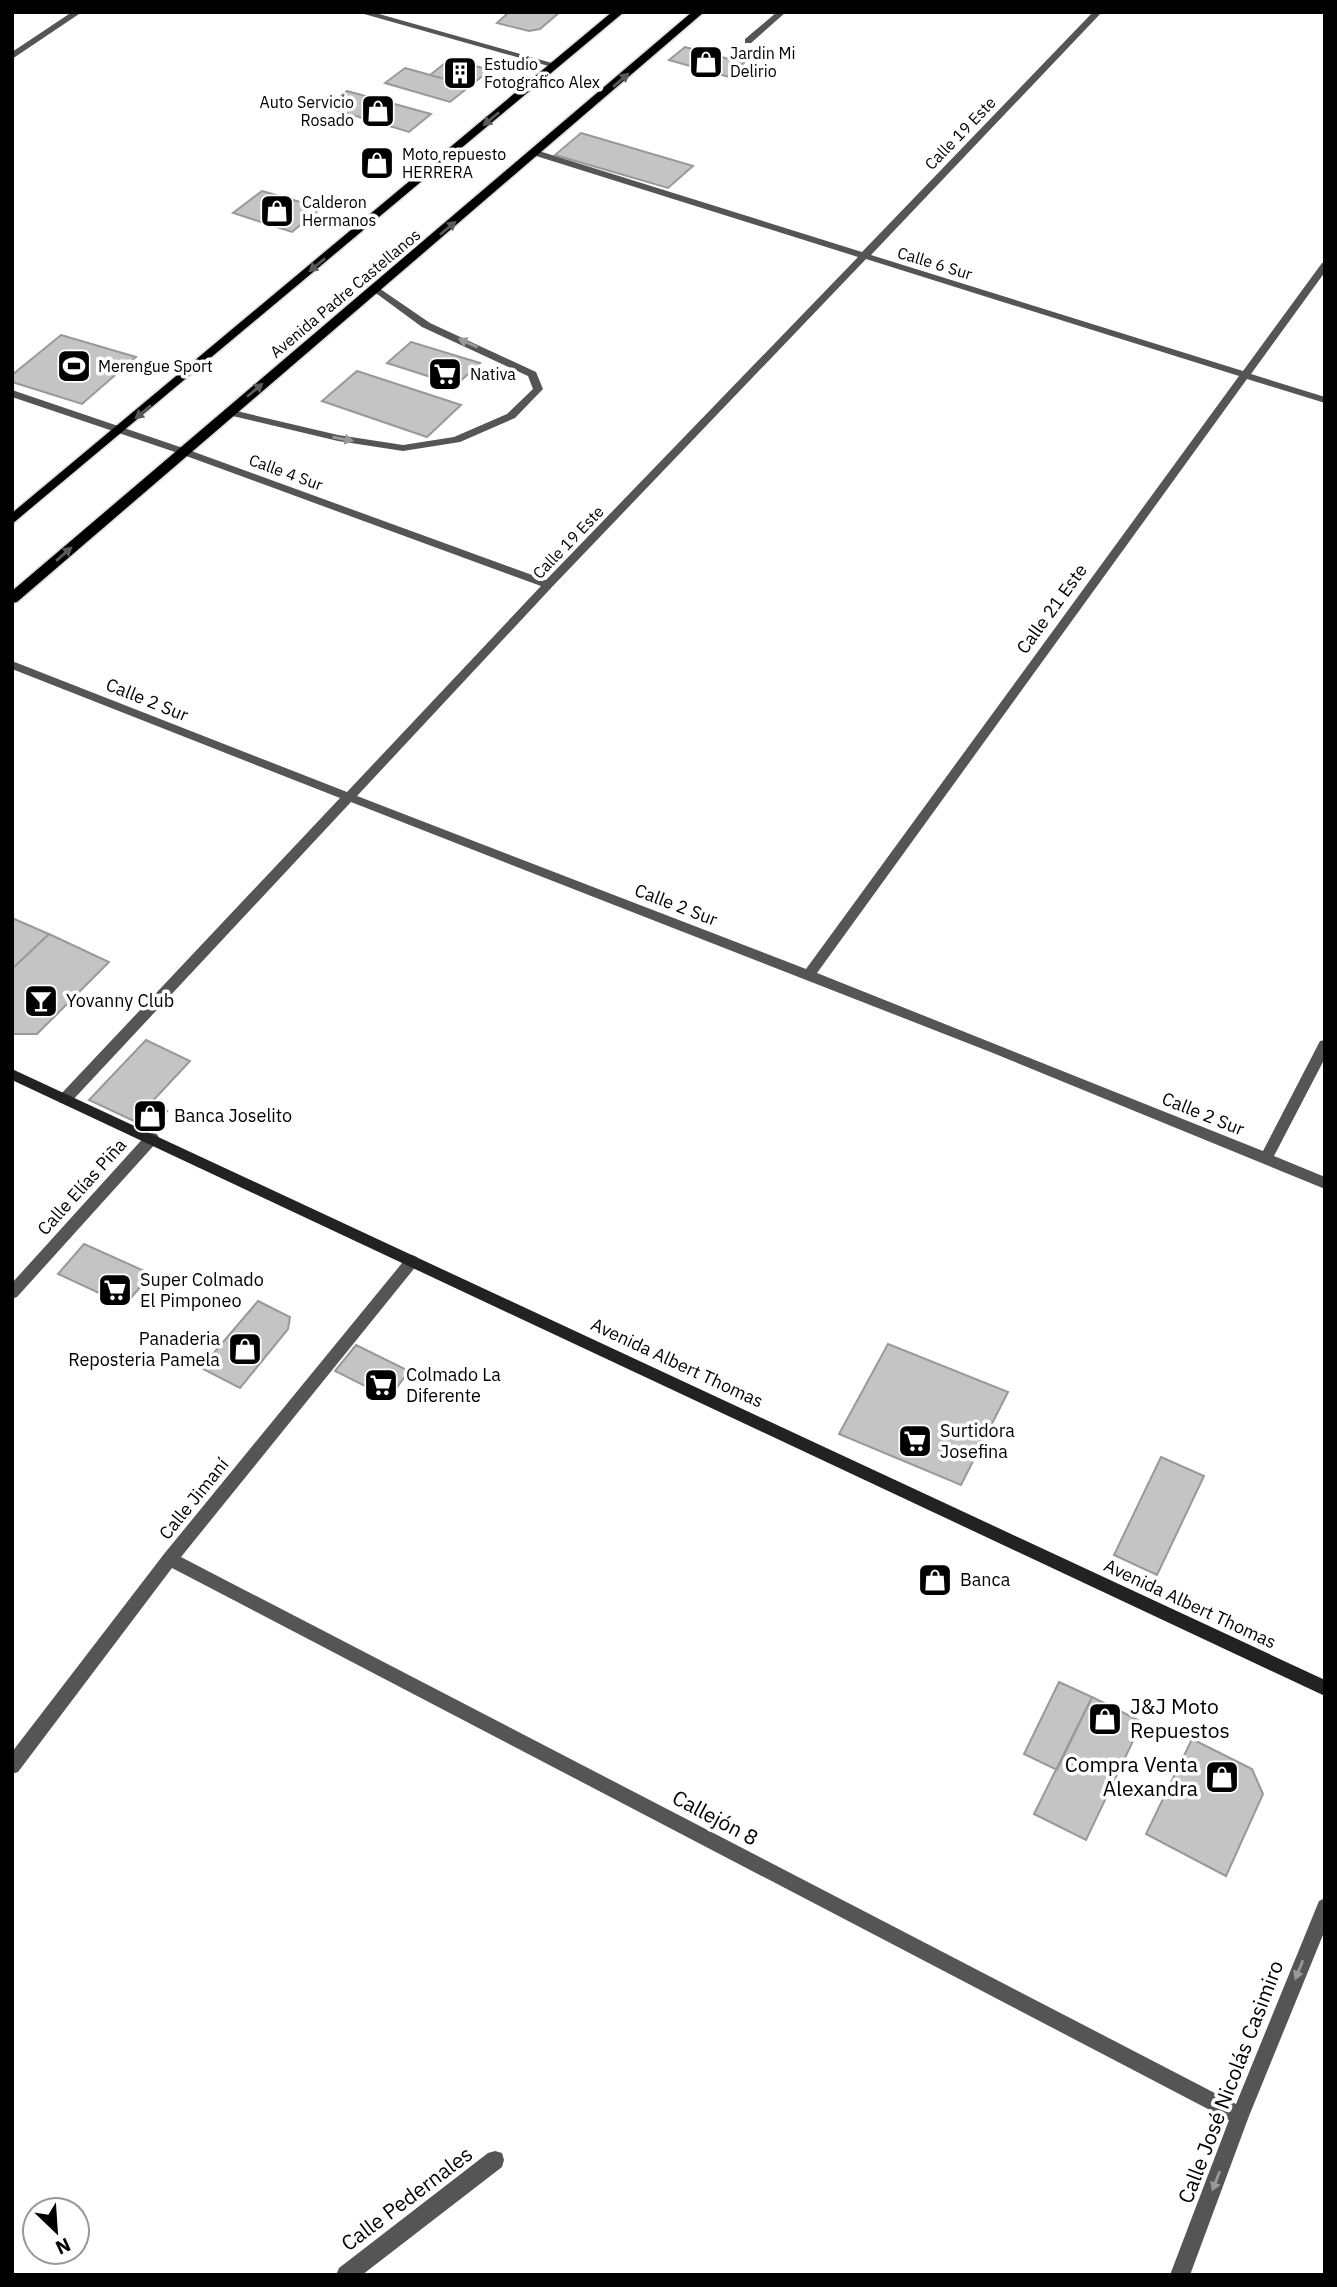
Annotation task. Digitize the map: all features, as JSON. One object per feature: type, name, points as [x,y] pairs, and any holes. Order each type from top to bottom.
[{"type":"main road","points":[[12,520],[619,12]]},
{"type":"main road","name":"Avenida Padre Castellanos","points":[[12,599],[699,12]]},
{"type":"main road","name":"Avenida Albert Thomas","points":[[12,1074],[1325,1688]]},
{"type":"street","points":[[12,56],[78,12]]},
{"type":"street","points":[[361,12],[555,65]]},
{"type":"street","points":[[748,41],[782,12]]},
{"type":"street","name":"Calle 19 Este","points":[[65,1099],[548,585],[1098,12]]},
{"type":"street","name":"Calle 6 Sur","points":[[536,153],[1325,400]]},
{"type":"street","name":"Calle 21 Este","points":[[809,975],[1325,264]]},
{"type":"street","points":[[228,412],[338,438],[404,448],[456,440],[489,426],[511,416],[538,389],[532,374],[426,325],[376,289]]},
{"type":"street","name":"Calle 4 Sur","points":[[12,393],[182,451],[548,585]]},
{"type":"street","name":"Calle 2 Sur","points":[[12,665],[348,799],[809,975],[1325,1183]]},
{"type":"street","points":[[1266,1158],[1325,1045]]},
{"type":"street","name":"Calle Elías Piña","points":[[12,1293],[152,1138]]},
{"type":"street","name":"Calle Jimaní","points":[[12,1766],[170,1559],[412,1261]]},
{"type":"street","name":"Callejón 8","points":[[170,1559],[1240,2116]]},
{"type":"street","name":"Calle José Nicolás Casimiro","points":[[1180,2275],[1240,2116],[1325,1906]]},
{"type":"street","name":"Calle Pedernales","points":[[346,2275],[495,2160]]},
{"type":"building","points":[[509,12],[560,12],[540,29],[529,31],[497,23]]},
{"type":"building","name":"Jardin Mi Delirio","points":[[685,47],[744,63],[729,77],[669,60]]},
{"type":"building","name":"Estudio Fotografico Alex","points":[[450,59],[490,70],[470,86],[430,75]]},
{"type":"building","points":[[405,68],[470,86],[450,102],[385,83]]},
{"type":"building","name":"Auto Servicio Rosado","points":[[347,91],[431,114],[409,132],[326,107]]},
{"type":"building","points":[[581,133],[693,166],[668,188],[555,155]]},
{"type":"building","name":"Calderon Hermanos","points":[[262,191],[321,208],[292,232],[233,213]]},
{"type":"building","name":"Merengue Sport","points":[[61,335],[136,357],[82,404],[12,382],[12,375]]},
{"type":"building","name":"Nativa","points":[[411,342],[480,363],[456,385],[387,363]]},
{"type":"building","name":"Nativa","points":[[357,371],[461,405],[427,437],[322,401]]},
{"type":"building","points":[[12,918],[49,934],[12,969]]},
{"type":"building","name":"Yovanny Club","points":[[49,934],[109,962],[37,1034],[13,1034],[12,969]]},
{"type":"building","points":[[146,1040],[190,1061],[134,1121],[89,1100]]},
{"type":"building","name":"Banca Joselito","points":[[151,1103],[167,1111],[150,1129],[134,1121]]},
{"type":"building","name":"Super Colmado El Pimponeo","points":[[84,1244],[151,1274],[125,1305],[58,1274]]},
{"type":"building","name":"Panaderia Reposteria Pamela","points":[[258,1301],[290,1317],[288,1329],[240,1388],[201,1368]]},
{"type":"building","points":[[888,1344],[1008,1392],[961,1485],[839,1434]]},
{"type":"building","name":"Colmado La Diferente","points":[[356,1345],[409,1371],[389,1398],[335,1371]]},
{"type":"building","points":[[1161,1457],[1204,1476],[1157,1575],[1114,1555]]},
{"type":"building","points":[[1059,1682],[1092,1697],[1057,1770],[1024,1754]]},
{"type":"building","points":[[1092,1697],[1142,1722],[1086,1840],[1034,1814]]},
{"type":"building","points":[[1192,1739],[1252,1769],[1263,1794],[1226,1876],[1146,1834]]},
{"type":"place","name":"Jardin Mi Delirio","points":[[706,62]]},
{"type":"place","name":"Estudio Fotografico Alex","points":[[460,73]]},
{"type":"place","name":"Auto Servicio Rosado","points":[[378,111]]},
{"type":"place","name":"Moto repuesto HERRERA","points":[[377,163]]},
{"type":"place","name":"Calderon Hermanos","points":[[277,211]]},
{"type":"place","name":"Merengue Sport","points":[[74,366]]},
{"type":"place","name":"Nativa","points":[[445,374]]},
{"type":"place","name":"Yovanny Club","points":[[41,1001]]},
{"type":"place","name":"Banca Joselito","points":[[150,1116]]},
{"type":"place","name":"Super Colmado El Pimponeo","points":[[115,1290]]},
{"type":"place","name":"Panaderia Reposteria Pamela","points":[[245,1349]]},
{"type":"place","name":"Colmado La Diferente","points":[[381,1385]]},
{"type":"place","name":"Surtidora Josefina","points":[[915,1441]]},
{"type":"place","name":"Banca","points":[[935,1580]]},
{"type":"place","name":"J&J Moto Repuestos","points":[[1105,1719]]},
{"type":"place","name":"Compra Venta Alexandra","points":[[1222,1777]]}]
